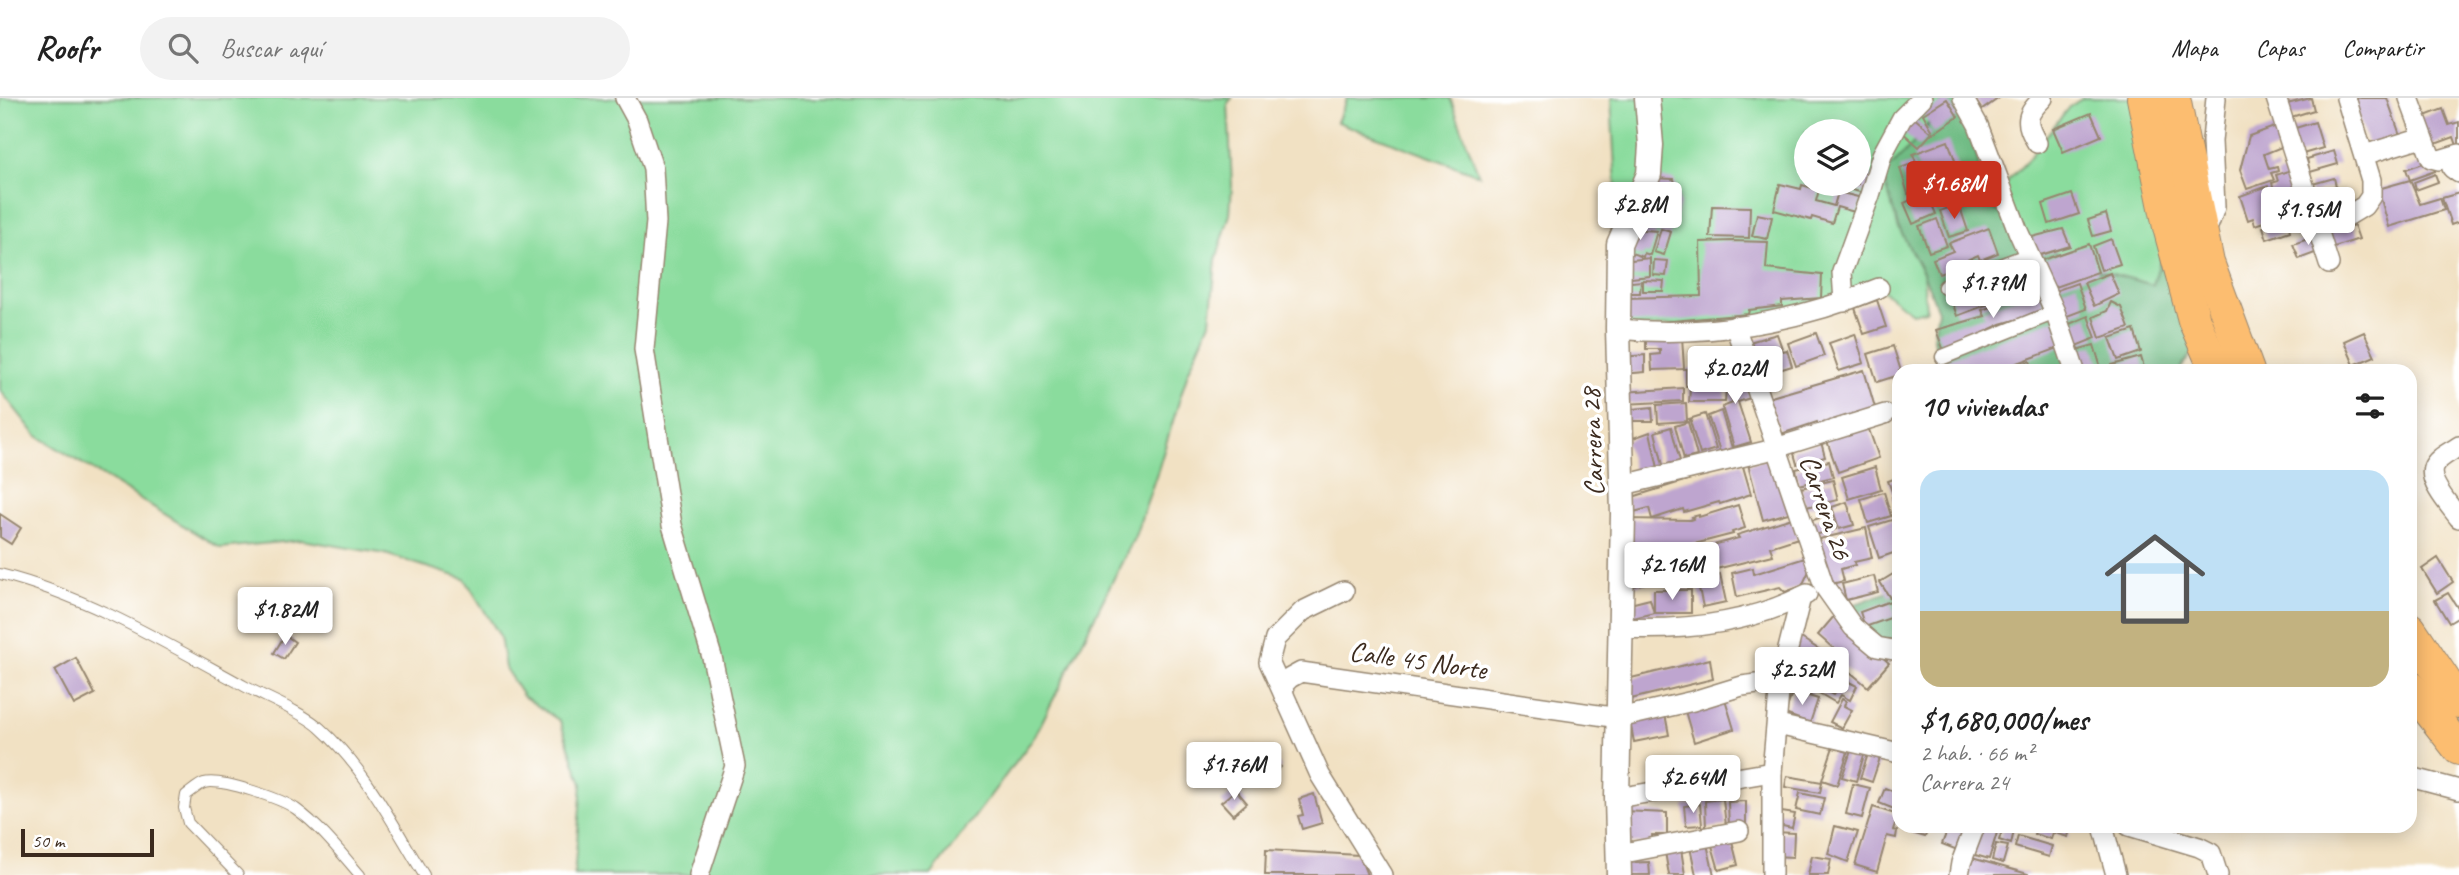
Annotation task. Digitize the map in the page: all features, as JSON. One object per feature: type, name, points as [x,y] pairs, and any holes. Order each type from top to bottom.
[{"type":"highway","points":[[2174,98],[2208,263],[2245,364]]},
{"type":"highway","points":[[2139,105],[2194,320],[2213,364]]},
{"type":"highway","points":[[2417,639],[2459,702]]},
{"type":"highway","points":[[2417,695],[2459,749]]},
{"type":"street","points":[[625,98],[637,120],[653,168],[656,222],[645,349],[672,525],[712,657],[735,766],[699,875]]},
{"type":"street","name":"Carrera 28","points":[[1619,864],[1623,485],[1618,329],[1619,244],[1649,174],[1651,145],[1647,98]]},
{"type":"street","points":[[1844,302],[1842,272],[1882,155],[1902,118],[1922,98]]},
{"type":"street","points":[[1963,98],[1978,125],[2029,255],[2055,312],[2073,364]]},
{"type":"street","points":[[2036,143],[2028,117],[2043,98]]},
{"type":"street","points":[[2200,231],[2209,224],[2215,207],[2212,141],[2216,98]]},
{"type":"street","points":[[2276,98],[2329,264]]},
{"type":"street","points":[[2317,226],[2356,211],[2364,206],[2371,196],[2371,180],[2346,98]]},
{"type":"street","points":[[2409,98],[2431,158],[2456,162]]},
{"type":"street","points":[[2364,155],[2422,137]]},
{"type":"street","points":[[1945,287],[2029,255]]},
{"type":"street","points":[[1618,329],[1681,331],[1793,317],[1879,288]]},
{"type":"street","points":[[1943,357],[2055,312]]},
{"type":"street","name":"Carrera 26","points":[[1735,326],[1824,586],[1853,627],[1877,647],[1892,650]]},
{"type":"street","points":[[1623,485],[1692,470],[1885,414]]},
{"type":"street","points":[[2459,446],[2439,460],[2433,468],[2432,476],[2459,518]]},
{"type":"street","points":[[1621,628],[1682,629],[1713,625],[1753,615],[1824,586]]},
{"type":"street","points":[[1344,591],[1303,611],[1275,639],[1269,662],[1320,775],[1382,875]]},
{"type":"street","points":[[1772,875],[1772,772],[1780,681],[1801,597]]},
{"type":"street","name":"Calle 45 Norte","points":[[1284,695],[1283,685],[1301,672],[1619,718]]},
{"type":"street","points":[[1619,718],[1693,701],[1742,686],[1780,681]]},
{"type":"street","points":[[1778,725],[1892,751]]},
{"type":"street","points":[[1618,798],[1772,772]]},
{"type":"street","points":[[2417,778],[2459,790]]},
{"type":"street","points":[[1619,864],[1739,831]]},
{"type":"street","points":[[1959,875],[1972,833]]},
{"type":"street","points":[[2105,833],[2116,875]]},
{"type":"street","points":[[2152,833],[2211,853],[2218,875]]},
{"type":"lane","points":[[0,574],[39,584],[117,618],[318,726],[355,764],[383,804],[424,875]]},
{"type":"lane","points":[[238,875],[188,823],[184,808],[186,795],[203,783],[219,783],[252,790],[295,808],[334,845],[360,875]]},
{"type":"green space","points":[[0,98],[1232,98],[1228,103],[1232,185],[1230,214],[1216,260],[1210,322],[1188,372],[1135,536],[1035,736],[931,875],[574,875],[582,784],[560,721],[523,696],[505,668],[500,636],[465,579],[385,554],[302,540],[220,548],[36,435],[0,390]]},
{"type":"green space","points":[[1347,98],[1450,98],[1479,175],[1337,122]]},
{"type":"green space","points":[[1611,98],[1943,98],[1941,106],[1917,138],[1898,226],[1923,273],[1926,310],[1912,313],[1879,288],[1793,317],[1618,329],[1619,244]]},
{"type":"green space","points":[[1943,98],[1964,98],[1987,203],[2031,239],[2076,264],[2153,285],[2165,245],[2197,346],[2184,364],[1937,364],[1933,337],[1938,311],[1923,273],[1898,226],[1883,175],[1925,129]]},
{"type":"green space","points":[[2083,98],[2186,98],[2180,136],[2254,364],[2206,364],[2164,247],[2153,285],[2076,264],[2031,239],[1986,203],[2024,164],[2069,107]]},
{"type":"green space","points":[[1892,591],[1892,639],[1877,647],[1839,610]]},
{"type":"building","points":[[1974,98],[1999,98],[1982,110]]},
{"type":"building","points":[[2311,98],[2314,110],[2288,118],[2283,105]]},
{"type":"building","points":[[2352,98],[2387,98],[2400,135],[2368,145]]},
{"type":"building","points":[[1947,99],[1958,117],[1934,133],[1923,114]]},
{"type":"building","points":[[2443,109],[2449,125],[2459,122],[2459,151],[2454,137],[2427,147],[2417,119]]},
{"type":"building","points":[[2091,113],[2101,136],[2063,152],[2053,129]]},
{"type":"building","points":[[1913,117],[1932,133],[1919,147],[1901,131]]},
{"type":"building","points":[[2315,122],[2323,148],[2296,156],[2289,130]]},
{"type":"building","points":[[2277,126],[2284,146],[2264,154],[2269,169],[2277,167],[2278,171],[2271,173],[2274,180],[2247,189],[2240,170],[2249,136]]},
{"type":"building","points":[[1948,141],[1960,174],[1924,186],[1913,154]]},
{"type":"building","points":[[2334,151],[2338,164],[2310,172],[2307,159]]},
{"type":"building","points":[[2432,160],[2435,171],[2410,180],[2406,169]]},
{"type":"building","points":[[1914,163],[1922,190],[1908,194],[1900,168]]},
{"type":"building","points":[[2297,168],[2307,200],[2283,208],[2280,199],[2277,200],[2281,213],[2277,214],[2278,217],[2255,225],[2253,218],[2248,220],[2240,196],[2268,186],[2270,191],[2274,190],[2272,183],[2278,181],[2276,175]]},
{"type":"building","points":[[2435,174],[2438,182],[2416,190],[2414,182]]},
{"type":"building","points":[[1653,178],[1674,179],[1680,205],[1675,219],[1637,210]]},
{"type":"building","points":[[2334,178],[2336,186],[2311,193],[2309,185]]},
{"type":"building","points":[[2410,180],[2420,204],[2440,198],[2444,210],[2389,227],[2378,189]]},
{"type":"building","points":[[1780,184],[1794,187],[1794,196],[1817,196],[1816,201],[1834,206],[1837,196],[1862,198],[1858,213],[1837,207],[1832,223],[1774,210]]},
{"type":"building","points":[[1927,193],[1936,214],[1913,224],[1904,203]]},
{"type":"building","points":[[2459,193],[2459,222],[2451,225],[2442,198]]},
{"type":"building","points":[[2072,194],[2079,214],[2049,224],[2043,204]]},
{"type":"building","points":[[1959,204],[1968,231],[1949,237],[1940,211]]},
{"type":"building","points":[[1712,206],[1750,207],[1749,238],[1710,237]]},
{"type":"building","points":[[2301,210],[2305,221],[2289,226],[2290,231],[2267,239],[2263,227]]},
{"type":"building","points":[[1757,214],[1772,217],[1767,239],[1752,236]]},
{"type":"building","points":[[2106,214],[2111,231],[2093,236],[2088,220]]},
{"type":"building","points":[[1937,219],[1947,246],[1929,252],[1919,226]]},
{"type":"building","points":[[2354,225],[2359,239],[2331,248],[2326,234]]},
{"type":"building","points":[[1989,228],[1998,253],[1980,260],[1978,255],[1967,260],[1969,263],[1939,274],[1933,259],[1953,251],[1949,243]]},
{"type":"building","points":[[1631,229],[1657,231],[1650,255],[1644,253],[1643,257],[1622,250]]},
{"type":"building","points":[[1661,229],[1671,232],[1664,255],[1654,252]]},
{"type":"building","points":[[2063,229],[2070,246],[2037,256],[2032,237]]},
{"type":"building","points":[[2317,236],[2323,250],[2299,259],[2293,244]]},
{"type":"building","points":[[2111,239],[2120,264],[2101,270],[2093,246]]},
{"type":"building","points":[[1700,242],[1768,242],[1766,269],[1822,275],[1821,298],[1782,301],[1782,306],[1749,310],[1748,314],[1626,323],[1624,298],[1701,296]]},
{"type":"building","points":[[2089,244],[2098,272],[2052,288],[2042,260]]},
{"type":"building","points":[[1650,258],[1650,276],[1622,279],[1622,261]]},
{"type":"building","points":[[1654,260],[1668,261],[1666,276],[1653,275]]},
{"type":"building","points":[[2004,269],[2013,295],[1957,316],[1948,290]]},
{"type":"building","points":[[2110,273],[2119,294],[2094,306],[2084,283]]},
{"type":"building","points":[[1643,280],[1664,281],[1663,291],[1643,291]]},
{"type":"building","points":[[1641,281],[1640,293],[1620,293],[1621,283]]},
{"type":"building","points":[[2077,283],[2086,309],[2062,318],[2052,292]]},
{"type":"building","points":[[2040,289],[2047,313],[2019,322],[2018,319],[2001,324],[1990,329],[1991,334],[1944,351],[1936,330],[1985,316],[1982,310]]},
{"type":"building","points":[[1877,300],[1886,327],[1864,334],[1855,308]]},
{"type":"building","points":[[2111,302],[2121,307],[2129,328],[2100,338],[2093,317],[2107,311]]},
{"type":"building","points":[[2088,316],[2096,338],[2076,346],[2067,325]]},
{"type":"building","points":[[2055,319],[2064,346],[2015,364],[1942,364],[1941,361]]},
{"type":"building","points":[[2134,330],[2141,352],[2118,360],[2110,338]]},
{"type":"building","points":[[2364,332],[2375,356],[2354,364],[2344,341]]},
{"type":"building","points":[[1816,333],[1824,356],[1796,366],[1788,343]]},
{"type":"building","points":[[1777,334],[1783,351],[1787,350],[1792,366],[1756,377],[1746,343]]},
{"type":"building","points":[[1855,334],[1864,363],[1839,371],[1829,343]]},
{"type":"building","points":[[1682,336],[1684,369],[1652,370],[1651,355],[1660,354],[1660,349],[1646,349],[1646,338]]},
{"type":"building","points":[[2094,345],[2100,364],[2077,364],[2073,351]]},
{"type":"building","points":[[1893,346],[1899,364],[1892,364],[1892,377],[1877,382],[1868,354]]},
{"type":"building","points":[[1645,355],[1645,372],[1623,374],[1622,357]]},
{"type":"building","points":[[2141,357],[2143,364],[2116,364]]},
{"type":"building","points":[[1686,369],[1710,369],[1710,386],[1686,386]]},
{"type":"building","points":[[1717,370],[1740,370],[1750,398],[1738,402],[1751,442],[1734,447],[1722,407],[1733,403],[1729,393],[1733,391],[1730,384],[1717,384]]},
{"type":"building","points":[[1864,370],[1876,411],[1819,429],[1817,422],[1781,434],[1768,398]]},
{"type":"building","points":[[1683,388],[1683,401],[1624,404],[1623,392]]},
{"type":"building","points":[[1690,389],[1726,389],[1725,402],[1689,402]]},
{"type":"building","points":[[1686,403],[1687,421],[1658,423],[1657,405]]},
{"type":"building","points":[[1652,407],[1653,421],[1625,421],[1624,410]]},
{"type":"building","points":[[1721,411],[1732,448],[1720,452],[1708,416]]},
{"type":"building","points":[[1705,414],[1716,449],[1700,454],[1690,421],[1693,421],[1689,419]]},
{"type":"building","points":[[1688,422],[1697,456],[1684,459],[1675,426]]},
{"type":"building","points":[[1867,424],[1879,458],[1838,472],[1826,438]]},
{"type":"building","points":[[1671,427],[1680,461],[1663,465],[1655,432]]},
{"type":"building","points":[[1650,432],[1658,468],[1634,473],[1625,441]]},
{"type":"building","points":[[1821,442],[1825,457],[1797,464],[1793,450]]},
{"type":"building","points":[[1777,456],[1792,512],[1763,520],[1748,464]]},
{"type":"building","points":[[1829,461],[1833,477],[1799,485],[1796,469]]},
{"type":"building","points":[[1742,463],[1751,494],[1684,512],[1683,509],[1652,519],[1649,508],[1630,513],[1626,499]]},
{"type":"building","points":[[1875,467],[1881,489],[1849,499],[1842,477]]},
{"type":"building","points":[[1833,480],[1838,500],[1806,507],[1801,488]]},
{"type":"building","points":[[1884,492],[1891,516],[1868,523],[1861,499]]},
{"type":"building","points":[[1847,502],[1854,525],[1839,529],[1832,507]]},
{"type":"building","points":[[1738,505],[1745,528],[1732,532],[1733,534],[1624,562],[1625,519],[1690,520],[1692,517]]},
{"type":"building","points":[[0,514],[21,528],[11,544],[0,537]]},
{"type":"building","points":[[1832,514],[1836,529],[1815,535],[1810,521]]},
{"type":"building","points":[[1792,518],[1798,538],[1770,547],[1773,555],[1696,574],[1695,570],[1626,588],[1626,569],[1739,538],[1737,535]]},
{"type":"building","points":[[1892,520],[1892,553],[1879,558],[1869,527]]},
{"type":"building","points":[[1866,528],[1872,558],[1854,562],[1855,565],[1841,569],[1844,581],[1827,585],[1815,540]]},
{"type":"building","points":[[1805,558],[1809,571],[1802,586],[1785,592],[1780,587],[1737,597],[1732,573],[1753,568],[1754,574]]},
{"type":"building","points":[[2438,558],[2453,582],[2437,593],[2422,569]]},
{"type":"building","points":[[1720,574],[1726,602],[1703,607],[1697,579]]},
{"type":"building","points":[[1892,575],[1892,597],[1890,598],[1880,582]]},
{"type":"building","points":[[1874,576],[1878,592],[1846,600],[1842,584]]},
{"type":"building","points":[[1654,590],[1691,590],[1691,613],[1654,613]]},
{"type":"building","points":[[2448,593],[2459,610],[2459,617],[2449,623],[2435,600]]},
{"type":"building","points":[[1650,599],[1654,613],[1625,620],[1622,606]]},
{"type":"building","points":[[1890,601],[1892,606],[1892,617],[1865,627],[1860,612]]},
{"type":"building","points":[[1835,615],[1889,663],[1868,687],[1837,661],[1842,656],[1818,635]]},
{"type":"building","points":[[285,635],[295,642],[284,659],[274,653]]},
{"type":"building","points":[[1798,636],[1823,652],[1816,662],[1839,678],[1832,687],[1820,679],[1810,696],[1785,682],[1795,665],[1788,661]]},
{"type":"building","points":[[76,658],[95,694],[74,705],[55,670]]},
{"type":"building","points":[[1710,659],[1713,679],[1631,699],[1627,679]]},
{"type":"building","points":[[1843,679],[1857,686],[1850,700],[1841,695],[1836,703],[1819,693],[1822,689],[1833,695]]},
{"type":"building","points":[[1793,691],[1818,699],[1810,723],[1785,714]]},
{"type":"building","points":[[1725,699],[1734,729],[1694,742],[1685,711]]},
{"type":"building","points":[[1842,699],[1846,701],[1844,706],[1852,710],[1842,728],[1830,722]]},
{"type":"building","points":[[1665,714],[1669,735],[1634,742],[1630,721]]},
{"type":"building","points":[[1833,747],[1848,752],[1837,785],[1822,780]]},
{"type":"building","points":[[1852,748],[1865,752],[1856,781],[1842,777]]},
{"type":"building","points":[[1868,754],[1880,758],[1872,782],[1860,778]]},
{"type":"building","points":[[1271,757],[1281,767],[1267,781],[1257,772]]},
{"type":"building","points":[[1787,776],[1822,782],[1820,793],[1785,787]]},
{"type":"building","points":[[1853,784],[1870,788],[1862,818],[1846,814]]},
{"type":"building","points":[[1885,788],[1892,791],[1892,808],[1879,803]]},
{"type":"building","points":[[1236,790],[1247,803],[1233,815],[1221,802]]},
{"type":"building","points":[[1800,793],[1824,798],[1820,815],[1796,810]]},
{"type":"building","points":[[1314,794],[1322,823],[1302,829],[1298,816],[1303,815],[1299,799]]},
{"type":"building","points":[[1723,799],[1726,826],[1706,828],[1705,801]]},
{"type":"building","points":[[1746,801],[1746,826],[1729,827],[1728,802]]},
{"type":"building","points":[[1700,804],[1702,825],[1686,826],[1684,806]]},
{"type":"building","points":[[1873,807],[1892,813],[1892,833],[1897,833],[1896,838],[1887,836],[1877,872],[1855,865]]},
{"type":"building","points":[[1623,811],[1667,813],[1667,835],[1652,835],[1652,843],[1624,844]]},
{"type":"building","points":[[1775,811],[1795,814],[1792,828],[1773,824]]},
{"type":"building","points":[[1835,826],[1858,832],[1848,862],[1828,854]]},
{"type":"building","points":[[1775,832],[1794,833],[1793,857],[1774,856]]},
{"type":"building","points":[[1946,833],[1967,833],[1960,851],[1942,844]]},
{"type":"building","points":[[1979,833],[1997,833],[1989,859],[1972,854]]},
{"type":"building","points":[[2001,833],[2014,833],[2011,844],[1999,840]]},
{"type":"building","points":[[2034,833],[2053,833],[2051,839]]},
{"type":"building","points":[[2018,836],[2052,846],[2049,857],[2015,847]]},
{"type":"building","points":[[1731,837],[1738,865],[1719,870],[1711,842]]},
{"type":"building","points":[[1707,844],[1714,875],[1696,875],[1690,847]]},
{"type":"building","points":[[1996,844],[2008,846],[2003,863],[1992,860]]},
{"type":"building","points":[[1681,849],[1685,875],[1669,875],[1665,852]]},
{"type":"building","points":[[1266,850],[1359,855],[1367,875],[1265,875]]},
{"type":"building","points":[[1812,856],[1831,859],[1828,875],[1808,875]]},
{"type":"building","points":[[1965,856],[2028,874],[2028,875],[1968,875]]},
{"type":"building","points":[[1649,862],[1650,875],[1624,875],[1624,863]]}]
